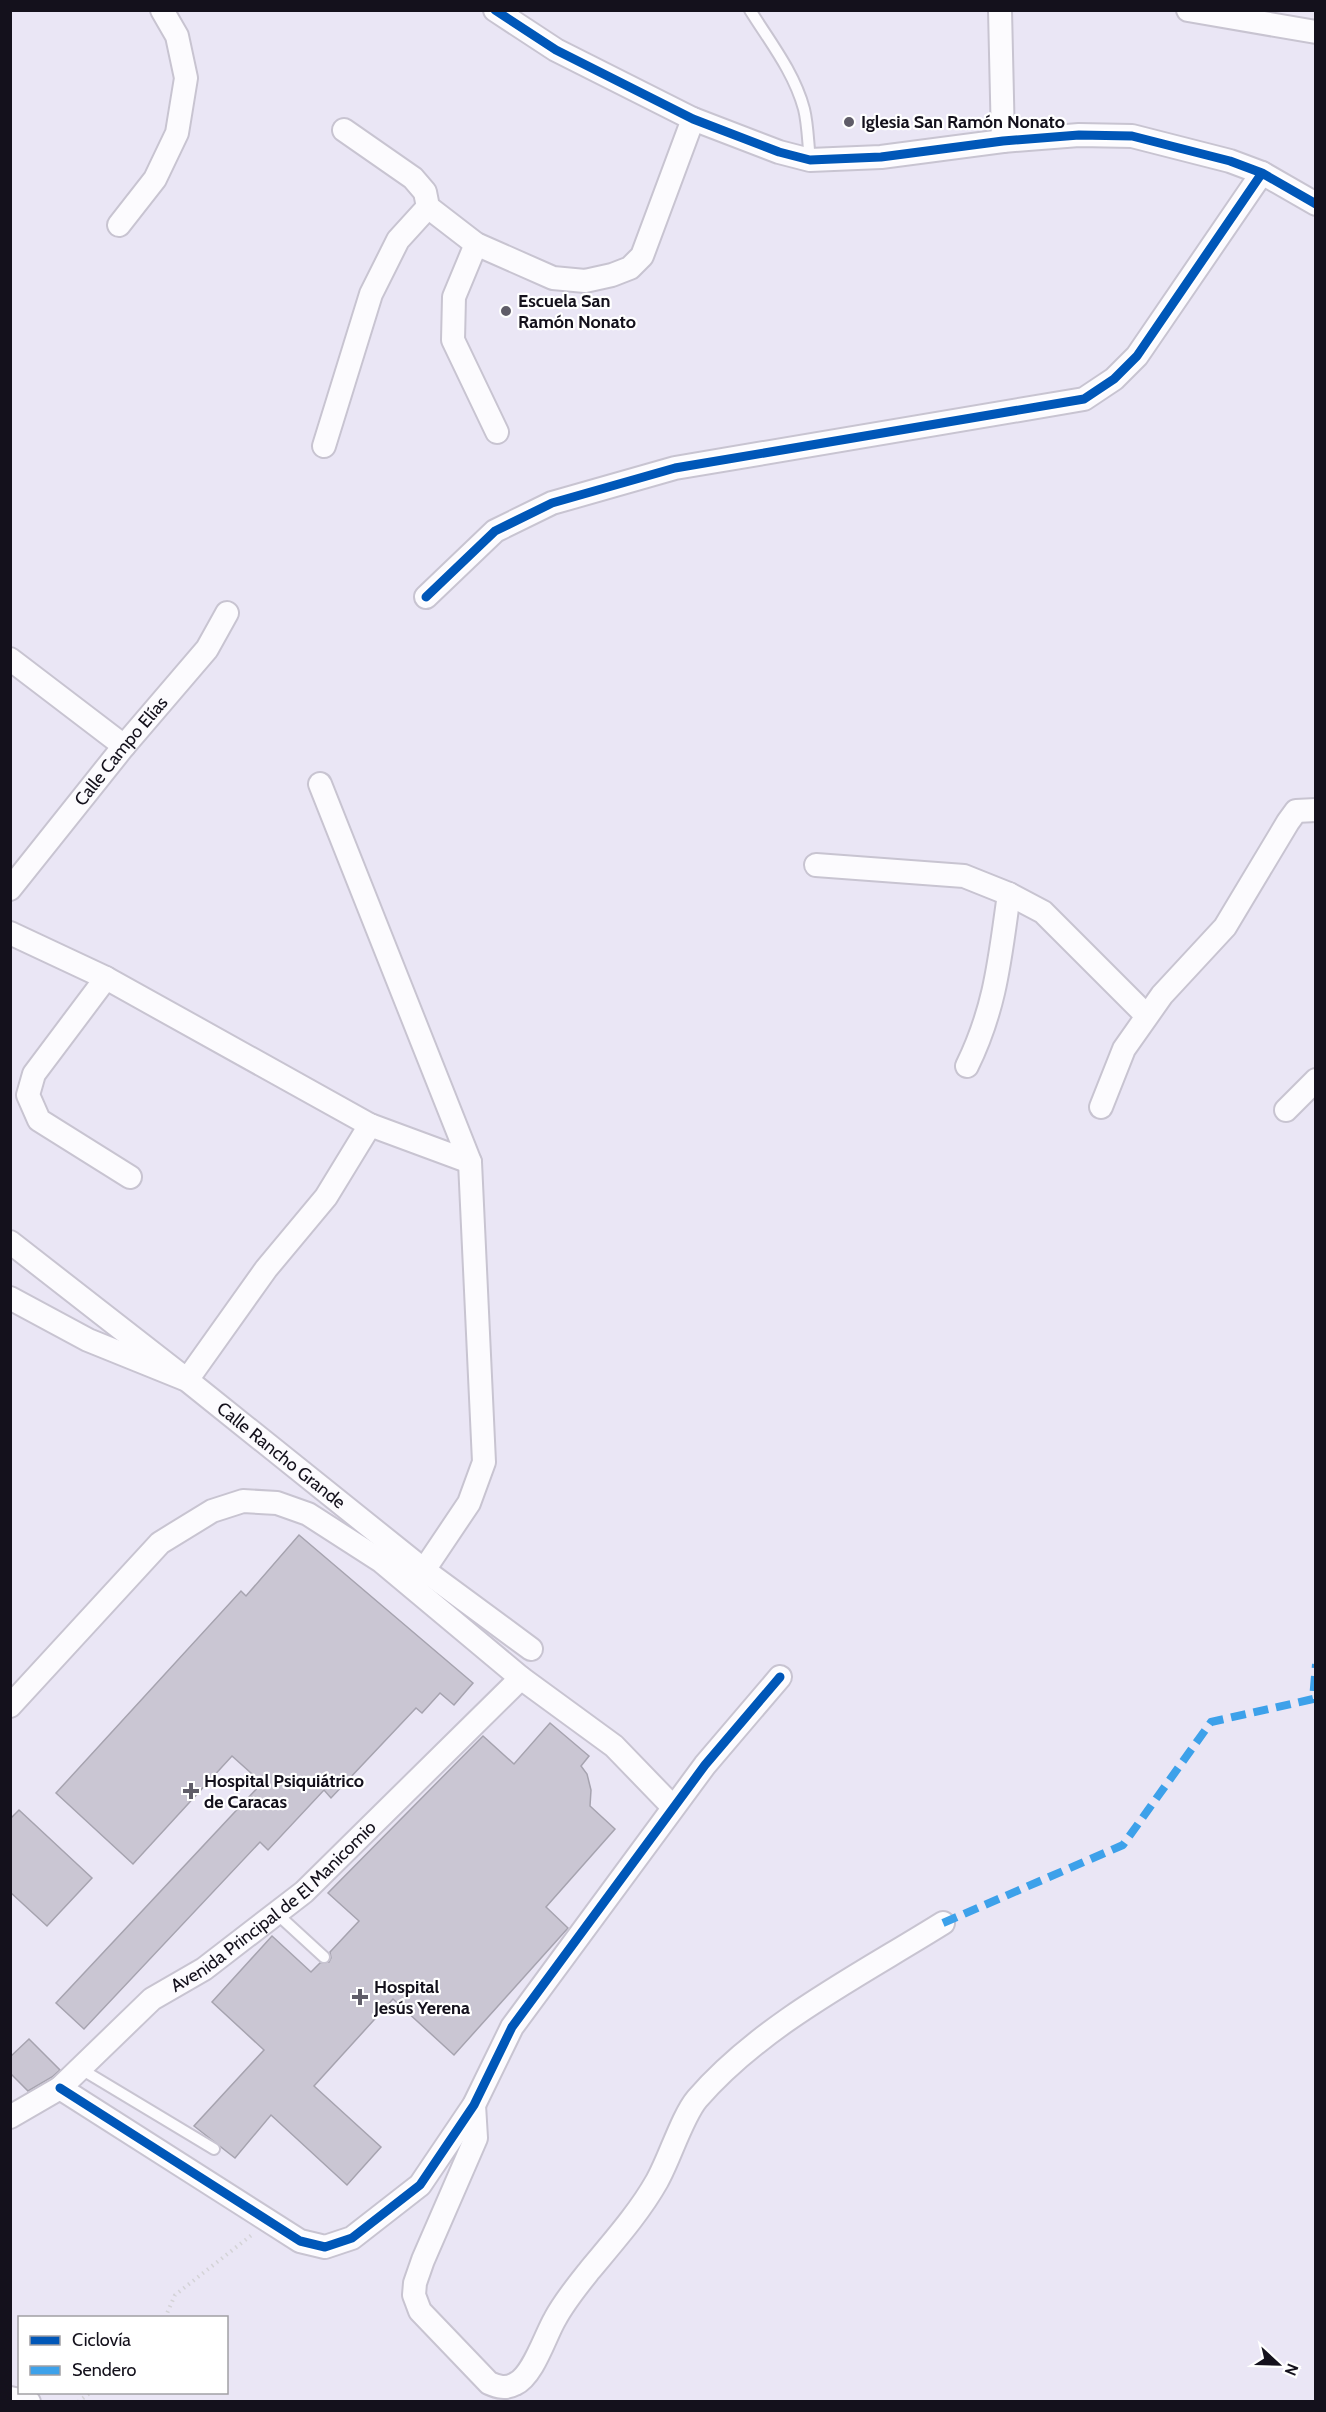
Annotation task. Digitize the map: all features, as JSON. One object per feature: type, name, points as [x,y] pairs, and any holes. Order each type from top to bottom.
[{"type":"street","points":[[118,225],[154,179],[177,133],[186,78],[177,36],[162,10]]},
{"type":"street","points":[[495,10],[556,50],[693,119],[779,152],[810,160],[881,157],[1002,141],[1079,135],[1132,136],[1230,160],[1262,173],[1316,204]]},
{"type":"street","points":[[1000,10],[1002,141]]},
{"type":"street","points":[[1188,10],[1316,32]]},
{"type":"street","points":[[344,130],[413,178],[425,192],[428,207],[476,244],[553,278],[585,280],[612,275],[630,268],[642,256],[693,119]]},
{"type":"street","points":[[426,597],[495,531],[552,503],[675,468],[1084,399],[1114,379],[1137,356],[1262,173]]},
{"type":"street","points":[[324,446],[371,294],[398,240],[428,207]]},
{"type":"street","points":[[476,244],[454,297],[453,340],[497,432]]},
{"type":"street","name":"Calle Campo Elías","points":[[10,889],[124,746],[207,649],[227,613]]},
{"type":"street","points":[[10,659],[124,746]]},
{"type":"street","points":[[320,784],[470,1162],[484,1462],[469,1503],[424,1569]]},
{"type":"street","points":[[1101,1107],[1124,1049],[1146,1015],[1225,927],[1296,811],[1316,810]]},
{"type":"street","points":[[816,865],[964,876],[1009,894],[1043,912],[1146,1015]]},
{"type":"street","points":[[967,1066],[982,1036],[997,985],[1009,894]]},
{"type":"street","points":[[10,933],[106,978],[370,1125],[470,1162]]},
{"type":"street","points":[[106,978],[34,1074],[28,1095],[39,1120],[130,1177]]},
{"type":"street","points":[[1286,1110],[1316,1080]]},
{"type":"street","points":[[10,1242],[187,1380],[266,1269],[326,1197],[370,1125]]},
{"type":"street","name":"Calle Rancho Grande","points":[[10,1298],[88,1340],[187,1380],[424,1569],[531,1649]]},
{"type":"street","points":[[10,1706],[160,1543],[212,1511],[243,1501],[277,1503],[308,1514],[381,1561],[521,1678],[614,1746],[673,1807]]},
{"type":"street","points":[[60,2088],[300,2241],[325,2247],[352,2238],[420,2185],[474,2105],[512,2027],[705,1765],[780,1677]]},
{"type":"street","name":"Avenida Principal de El Manicomio","points":[[10,2117],[60,2088],[152,2000],[204,1969],[304,1892],[521,1678]]},
{"type":"street","points":[[474,2105],[476,2138],[423,2260],[415,2283],[414,2295],[420,2311],[489,2383],[498,2387],[506,2387],[515,2384],[528,2371],[555,2318],[580,2282],[637,2212],[657,2180],[695,2102],[730,2064],[779,2025],[943,1923]]},
{"type":"street","points":[[10,2398],[29,2402]]},
{"type":"lane","points":[[750,10],[797,87],[805,111],[810,160]]},
{"type":"lane","points":[[276,1913],[324,1957]]},
{"type":"lane","points":[[81,2069],[214,2149]]},
{"type":"path","points":[[166,2316],[175,2295],[270,2221]]},
{"type":"building","points":[[299,1535],[473,1683],[454,1705],[440,1693],[422,1713],[416,1708],[331,1798],[324,1790],[268,1850],[260,1842],[84,2029],[56,2003],[262,1783],[232,1756],[133,1864],[56,1793],[241,1591],[246,1596]]},
{"type":"building","points":[[550,1723],[589,1756],[581,1766],[587,1774],[591,1790],[590,1806],[615,1829],[546,1907],[568,1928],[454,2055],[393,1999],[314,2086],[381,2147],[347,2185],[271,2115],[235,2158],[194,2126],[264,2050],[212,2002],[272,1936],[311,1972],[320,1963],[329,1962],[330,1952],[359,1921],[328,1893],[483,1736],[514,1764]]},
{"type":"building","points":[[19,1810],[92,1878],[47,1926],[10,1892],[10,1819]]},
{"type":"building","points":[[29,2039],[60,2070],[28,2091],[10,2073],[10,2057]]},
{"type":"marked path","points":[[943,1923],[1123,1845],[1211,1722],[1313,1699],[1316,1664]]},
{"type":"cycle path","points":[[495,10],[556,50],[693,119],[779,152],[810,160],[881,157],[1003,141],[1079,135],[1132,136],[1230,161],[1262,173],[1316,204]]},
{"type":"cycle path","points":[[426,597],[495,531],[552,503],[675,468],[1084,399],[1114,379],[1137,356],[1262,173]]},
{"type":"cycle path","points":[[60,2088],[300,2241],[325,2247],[352,2238],[420,2185],[474,2105],[512,2027],[705,1765],[780,1677]]},
{"type":"place","name":"Iglesia San Ramón Nonato","points":[[849,122]]},
{"type":"place","name":"Escuela San Ramón Nonato","points":[[506,311]]},
{"type":"place","name":"Hospital Psiquiátrico de Caracas","points":[[191,1791]]},
{"type":"place","name":"Hospital Jesús Yerena","points":[[360,1997]]}]
